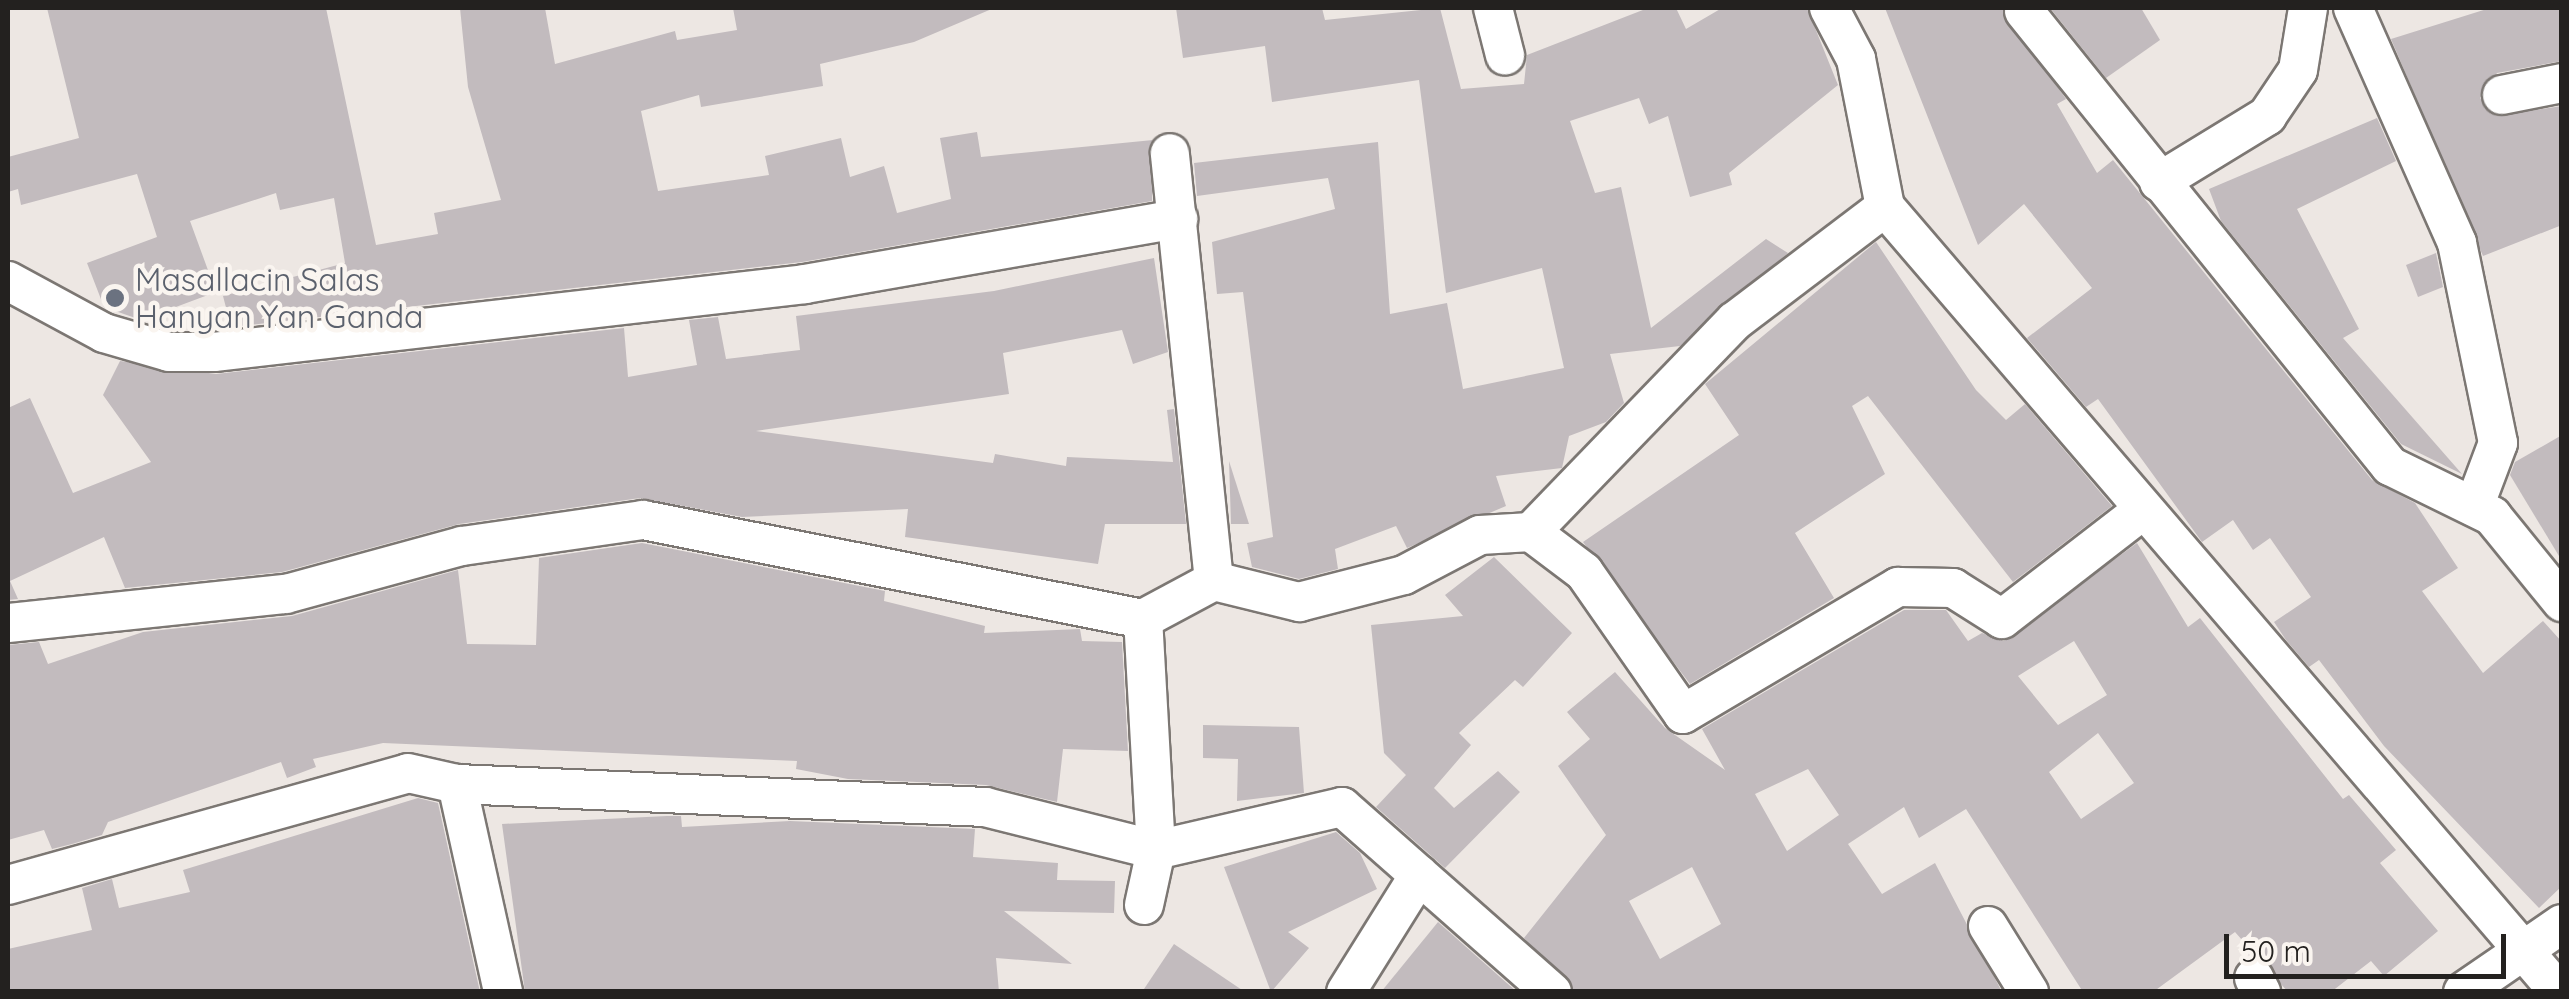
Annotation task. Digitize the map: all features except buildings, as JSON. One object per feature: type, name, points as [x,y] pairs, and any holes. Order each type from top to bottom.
[{"type":"street","points":[[1493,8],[1505,55]]},
{"type":"street","points":[[1829,8],[1856,59],[1885,207],[2143,510],[2530,948],[2559,992]]},
{"type":"street","points":[[2160,182],[2266,116],[2298,70],[2308,8]]},
{"type":"street","points":[[2353,8],[2457,243],[2498,443],[2474,507]]},
{"type":"street","points":[[2024,11],[2390,466],[2474,507],[2562,602]]},
{"type":"street","points":[[2502,95],[2562,83]]},
{"type":"street","points":[[1170,153],[1214,581]]},
{"type":"street","points":[[1531,532],[1734,321],[1885,207]]},
{"type":"street","points":[[8,281],[104,333],[169,352],[214,352],[805,284],[1178,219]]},
{"type":"street","points":[[8,623],[286,594],[462,546],[643,520],[1143,619],[1214,581],[1299,602],[1404,575],[1480,535],[1531,532],[1584,572],[1684,714],[1898,586],[1952,588],[2002,619],[2143,510]]},
{"type":"street","points":[[1143,619],[1156,850],[1144,905]]},
{"type":"street","points":[[8,886],[362,782],[408,773],[457,784],[985,807],[1156,850],[1342,807],[1552,992]]},
{"type":"street","points":[[457,784],[503,992]]},
{"type":"street","points":[[1346,992],[1419,875]]},
{"type":"street","points":[[2464,992],[2562,924]]},
{"type":"street","points":[[1988,926],[2029,992]]},
{"type":"place","name":"Masallacin Salas Hanyan Yan Ganda","points":[[115,298]]}]
